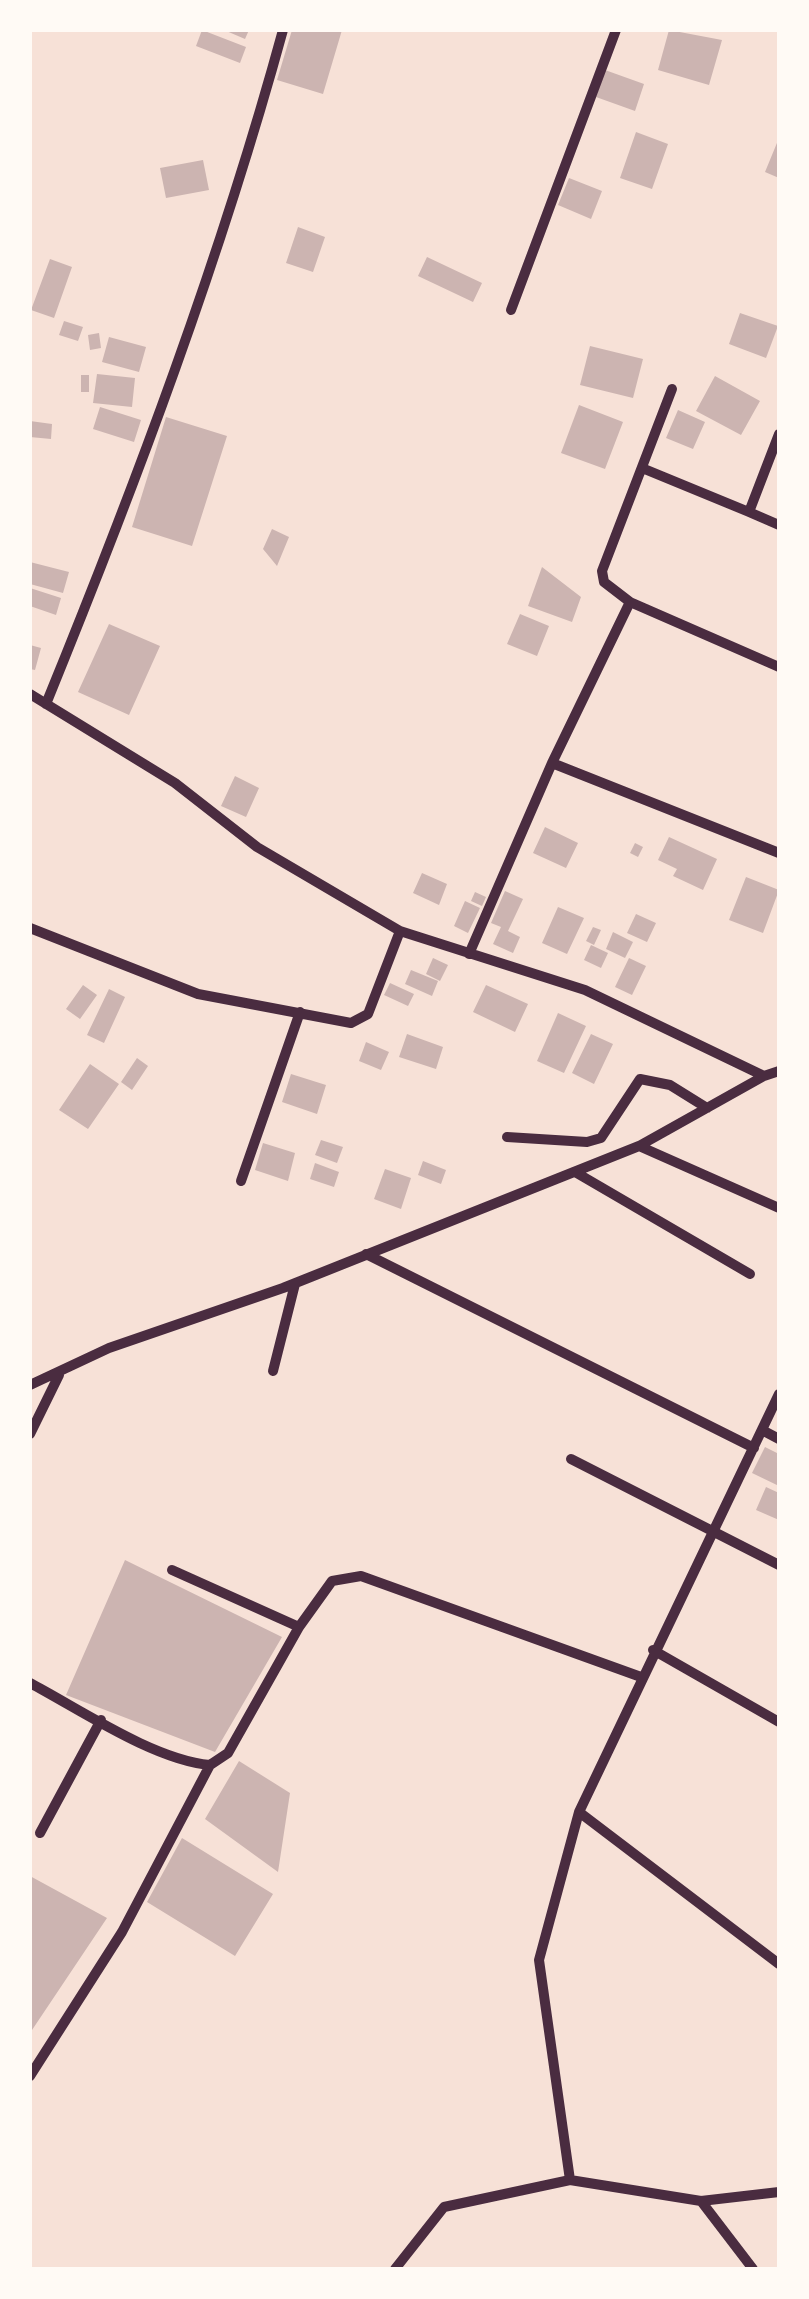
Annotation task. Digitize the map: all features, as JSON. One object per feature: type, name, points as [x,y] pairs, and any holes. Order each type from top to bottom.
[{"type":"street","points":[[46,704],[131,490],[222,236],[251,150],[283,30]]},
{"type":"street","points":[[511,310],[616,30]]},
{"type":"street","points":[[672,389],[602,570],[604,582],[630,602],[779,667]]},
{"type":"street","points":[[749,512],[779,434]]},
{"type":"street","points":[[642,468],[779,525]]},
{"type":"street","points":[[469,954],[552,763],[630,602]]},
{"type":"street","points":[[30,694],[175,783],[257,847],[400,931],[584,990],[764,1076]]},
{"type":"street","points":[[552,763],[779,853]]},
{"type":"street","points":[[30,928],[198,994],[351,1023],[368,1014],[400,931]]},
{"type":"street","points":[[241,1181],[300,1012]]},
{"type":"street","points":[[30,1385],[109,1348],[295,1284],[639,1146],[779,1070]]},
{"type":"street","points":[[507,1137],[586,1142],[601,1138],[640,1079],[670,1085],[707,1108]]},
{"type":"street","points":[[639,1146],[779,1208]]},
{"type":"street","points":[[575,1172],[750,1274]]},
{"type":"street","points":[[366,1254],[754,1448]]},
{"type":"street","points":[[273,1370],[295,1284]]},
{"type":"street","points":[[30,1434],[60,1374]]},
{"type":"street","points":[[570,2180],[539,1960],[579,1812],[653,1650],[779,1394]]},
{"type":"street","points":[[762,1430],[779,1439]]},
{"type":"street","points":[[572,1459],[779,1566]]},
{"type":"street","points":[[172,1570],[299,1626]]},
{"type":"street","points":[[30,2076],[122,1932],[210,1765],[228,1752],[299,1626],[332,1581],[361,1576],[641,1678]]},
{"type":"street","points":[[653,1650],[779,1722]]},
{"type":"street","points":[[30,1684],[195,1764],[210,1765]]},
{"type":"street","points":[[40,1832],[100,1720]]},
{"type":"street","points":[[579,1812],[779,1964]]},
{"type":"street","points":[[395,2269],[444,2207],[570,2180],[700,2202],[779,2192]]},
{"type":"street","points":[[700,2202],[753,2269]]},
{"type":"building","points":[[202,30],[246,47],[240,63],[196,46]]},
{"type":"building","points":[[224,30],[249,30],[245,39]]},
{"type":"building","points":[[292,30],[342,30],[323,94],[277,80]]},
{"type":"building","points":[[669,30],[722,40],[709,85],[658,70]]},
{"type":"building","points":[[605,70],[644,84],[635,111],[596,97]]},
{"type":"building","points":[[636,132],[668,144],[652,189],[620,178]]},
{"type":"building","points":[[779,138],[779,178],[765,172]]},
{"type":"building","points":[[203,160],[209,190],[166,198],[160,168]]},
{"type":"building","points":[[569,178],[602,191],[591,219],[558,205]]},
{"type":"building","points":[[298,227],[325,237],[313,272],[286,263]]},
{"type":"building","points":[[427,257],[482,283],[473,302],[418,276]]},
{"type":"building","points":[[50,259],[72,267],[54,318],[31,310]]},
{"type":"building","points":[[740,313],[778,326],[766,358],[729,344]]},
{"type":"building","points":[[64,321],[83,327],[78,341],[59,335]]},
{"type":"building","points":[[99,333],[101,348],[90,350],[88,335]]},
{"type":"building","points":[[109,337],[146,347],[139,372],[102,362]]},
{"type":"building","points":[[590,346],[643,359],[633,398],[580,385]]},
{"type":"building","points":[[97,374],[135,378],[132,407],[93,403]]},
{"type":"building","points":[[81,375],[89,375],[89,392],[81,392]]},
{"type":"building","points":[[715,376],[760,401],[741,435],[696,411]]},
{"type":"building","points":[[579,405],[623,422],[605,469],[561,453]]},
{"type":"building","points":[[100,407],[141,420],[134,442],[93,429]]},
{"type":"building","points":[[678,410],[705,422],[693,449],[666,438]]},
{"type":"building","points":[[166,417],[227,436],[192,546],[132,527]]},
{"type":"building","points":[[30,421],[52,424],[51,439],[30,437]]},
{"type":"building","points":[[272,529],[289,537],[277,566],[263,549]]},
{"type":"building","points":[[30,562],[69,572],[63,593],[30,584]]},
{"type":"building","points":[[542,567],[581,597],[572,622],[528,606]]},
{"type":"building","points":[[30,588],[61,598],[56,615],[30,606]]},
{"type":"building","points":[[520,614],[549,626],[537,656],[507,644]]},
{"type":"building","points":[[109,624],[160,646],[129,715],[78,692]]},
{"type":"building","points":[[30,645],[41,648],[35,670],[30,669]]},
{"type":"building","points":[[235,776],[259,788],[246,817],[221,806]]},
{"type":"building","points":[[545,827],[578,843],[566,868],[533,853]]},
{"type":"building","points":[[669,837],[717,859],[703,890],[673,876],[677,869],[658,860]]},
{"type":"building","points":[[635,843],[643,847],[638,857],[630,853]]},
{"type":"building","points":[[422,873],[447,884],[439,905],[413,893]]},
{"type":"building","points":[[746,877],[779,890],[763,933],[729,920]]},
{"type":"building","points":[[505,891],[523,899],[508,931],[520,937],[513,953],[493,944],[501,927],[491,923]]},
{"type":"building","points":[[475,892],[486,897],[482,906],[471,901]]},
{"type":"building","points":[[465,901],[480,908],[468,933],[454,926]]},
{"type":"building","points":[[558,907],[584,918],[567,954],[542,943]]},
{"type":"building","points":[[636,914],[656,923],[647,942],[627,933]]},
{"type":"building","points":[[593,927],[601,930],[594,945],[586,941]]},
{"type":"building","points":[[613,932],[633,942],[625,958],[606,949]]},
{"type":"building","points":[[591,945],[608,953],[601,968],[584,960]]},
{"type":"building","points":[[433,958],[448,965],[440,981],[426,974]]},
{"type":"building","points":[[629,958],[646,966],[632,995],[615,987]]},
{"type":"building","points":[[411,970],[438,981],[432,996],[405,984]]},
{"type":"building","points":[[390,983],[414,994],[408,1006],[384,995]]},
{"type":"building","points":[[83,985],[97,995],[80,1019],[66,1009]]},
{"type":"building","points":[[486,985],[528,1004],[515,1032],[473,1012]]},
{"type":"building","points":[[109,989],[125,997],[104,1043],[87,1035]]},
{"type":"building","points":[[558,1013],[586,1026],[564,1073],[537,1061]]},
{"type":"building","points":[[407,1034],[443,1047],[436,1069],[399,1057]]},
{"type":"building","points":[[591,1034],[613,1044],[594,1084],[572,1073]]},
{"type":"building","points":[[366,1042],[389,1052],[381,1070],[359,1061]]},
{"type":"building","points":[[137,1058],[148,1066],[132,1090],[121,1082]]},
{"type":"building","points":[[90,1064],[119,1084],[88,1129],[59,1110]]},
{"type":"building","points":[[291,1074],[326,1085],[317,1114],[282,1102]]},
{"type":"building","points":[[321,1140],[343,1147],[337,1163],[315,1155]]},
{"type":"building","points":[[263,1143],[295,1153],[288,1181],[255,1170]]},
{"type":"building","points":[[423,1161],[446,1170],[441,1184],[418,1175]]},
{"type":"building","points":[[315,1163],[339,1172],[334,1187],[310,1179]]},
{"type":"building","points":[[385,1169],[411,1178],[401,1209],[374,1199]]},
{"type":"building","points":[[765,1447],[779,1454],[779,1486],[752,1473]]},
{"type":"building","points":[[766,1487],[779,1493],[779,1520],[756,1510]]},
{"type":"building","points":[[125,1560],[282,1637],[215,1752],[66,1695]]},
{"type":"building","points":[[239,1761],[290,1793],[278,1872],[205,1819]]},
{"type":"building","points":[[182,1838],[273,1894],[235,1956],[147,1902]]},
{"type":"building","points":[[30,1876],[107,1918],[30,2033]]}]
